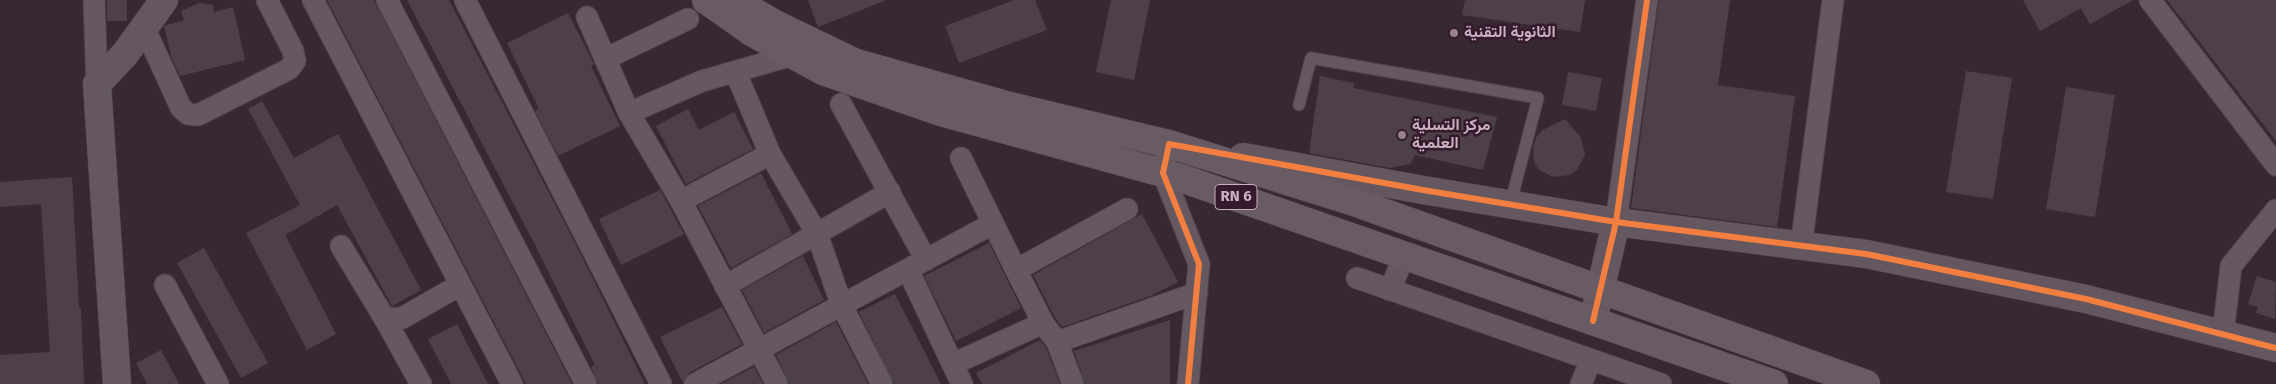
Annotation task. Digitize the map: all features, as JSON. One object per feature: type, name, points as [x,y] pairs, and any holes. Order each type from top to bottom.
[{"type":"main road","name":"RN 6","points":[[734,0],[775,24],[856,63],[1006,105],[1169,144],[1356,203],[1866,384]]},
{"type":"main road","name":"RN 6","points":[[697,9],[753,33],[823,71],[940,112],[1163,173],[1774,384]]},
{"type":"street","points":[[94,0],[97,84],[116,384]]},
{"type":"street","points":[[97,84],[125,54],[164,0]]},
{"type":"street","points":[[144,27],[181,108],[188,114],[198,115],[289,69],[295,60],[293,51],[267,0]]},
{"type":"street","points":[[313,0],[512,384]]},
{"type":"street","points":[[387,0],[586,384]]},
{"type":"street","points":[[465,0],[662,384]]},
{"type":"street","points":[[1593,321],[1616,222],[1647,0]]},
{"type":"street","points":[[1801,247],[1833,0]]},
{"type":"street","points":[[2150,0],[2276,165]]},
{"type":"street","points":[[605,59],[697,9]]},
{"type":"street","points":[[587,17],[629,113],[682,201],[777,384]]},
{"type":"street","points":[[629,113],[702,81],[736,73],[793,55]]},
{"type":"street","points":[[736,73],[770,154],[817,234],[842,306],[882,384]]},
{"type":"street","points":[[841,104],[890,192],[962,384]]},
{"type":"street","points":[[1188,384],[1199,264],[1163,173],[1169,144],[1616,222],[1866,254],[2077,297],[2276,348]]},
{"type":"street","points":[[682,201],[770,154]]},
{"type":"street","points":[[961,158],[992,224],[1043,322],[1057,342],[1073,384]]},
{"type":"street","points":[[725,286],[890,192]]},
{"type":"street","points":[[1016,270],[1127,209]]},
{"type":"street","points":[[2223,334],[2231,266],[2276,210]]},
{"type":"street","points":[[695,384],[992,224]]},
{"type":"street","points":[[341,246],[385,319],[420,384]]},
{"type":"street","points":[[1390,290],[1404,256]]},
{"type":"street","points":[[1357,278],[1661,384]]},
{"type":"street","points":[[165,284],[218,384]]},
{"type":"street","points":[[385,319],[402,318],[460,286]]},
{"type":"street","points":[[1057,342],[1197,293]]},
{"type":"street","points":[[953,364],[1043,322]]},
{"type":"street","points":[[1581,384],[1591,360]]},
{"type":"lane","points":[[1299,105],[1311,58],[1538,98],[1510,205]]},
{"type":"building","points":[[107,0],[127,0],[127,21],[107,21]]},
{"type":"building","points":[[327,0],[374,0],[572,384],[526,384]]},
{"type":"building","points":[[407,0],[449,0],[576,245],[645,384],[598,384],[591,367],[595,365],[534,243]]},
{"type":"building","points":[[808,0],[884,0],[884,1],[818,27]]},
{"type":"building","points":[[1014,0],[1035,0],[1047,30],[959,63],[945,26]]},
{"type":"building","points":[[1111,0],[1150,0],[1134,80],[1096,72]]},
{"type":"building","points":[[1465,0],[1585,0],[1580,32],[1462,15]]},
{"type":"building","points":[[1659,0],[1730,0],[1718,85],[1795,96],[1777,227],[1631,208]]},
{"type":"building","points":[[2023,0],[2133,0],[2090,24],[2081,8],[2040,31]]},
{"type":"building","points":[[2167,0],[2276,0],[2276,141]]},
{"type":"building","points":[[199,3],[213,5],[214,12],[233,7],[245,60],[180,76],[172,59],[164,26],[184,20],[181,11]]},
{"type":"building","points":[[568,13],[594,64],[591,66],[620,126],[558,156],[535,111],[539,109],[507,43]]},
{"type":"building","points":[[1966,71],[2012,78],[1993,199],[1946,192]]},
{"type":"building","points":[[1568,72],[1602,78],[1596,111],[1562,105]]},
{"type":"building","name":"مركز التسلية العلمية","points":[[1320,76],[1354,83],[1353,88],[1497,117],[1483,170],[1415,155],[1410,164],[1390,168],[1309,153]]},
{"type":"building","points":[[2066,87],[2115,95],[2095,217],[2046,209]]},
{"type":"building","points":[[262,101],[294,158],[338,134],[421,290],[392,306],[337,205],[285,235],[336,334],[307,350],[246,233],[300,205],[248,109]]},
{"type":"building","points":[[688,109],[699,130],[734,112],[753,149],[686,184],[656,126]]},
{"type":"building","points":[[1565,119],[1581,138],[1585,155],[1577,170],[1570,175],[1553,177],[1538,169],[1534,161],[1533,147],[1537,136],[1543,130]]},
{"type":"building","points":[[761,173],[792,234],[731,268],[698,206]]},
{"type":"building","points":[[72,177],[84,384],[0,384],[0,355],[50,352],[41,204],[0,207],[0,182]]},
{"type":"building","points":[[660,190],[684,234],[621,265],[599,219]]},
{"type":"building","points":[[1142,214],[1178,282],[1150,296],[1062,327],[1054,316],[1033,275]]},
{"type":"building","points":[[989,243],[1021,308],[956,341],[924,276]]},
{"type":"building","points":[[204,248],[268,363],[241,378],[177,263]]},
{"type":"building","points":[[803,256],[824,300],[764,333],[742,290]]},
{"type":"building","points":[[2257,276],[2276,282],[2275,319],[2256,313],[2258,307],[2248,304]]},
{"type":"building","points":[[895,294],[941,384],[894,384],[859,312]]},
{"type":"building","points":[[722,307],[742,344],[689,373],[683,383],[660,337]]},
{"type":"building","points":[[1170,320],[1170,384],[1085,384],[1074,351]]},
{"type":"building","points":[[836,322],[868,384],[789,384],[776,355]]},
{"type":"building","points":[[457,324],[488,384],[451,384],[428,339]]},
{"type":"building","points":[[1040,340],[1046,348],[1060,384],[982,384],[976,373]]},
{"type":"building","points":[[161,350],[179,384],[147,384],[136,363]]},
{"type":"building","points":[[754,367],[763,384],[721,384]]},
{"type":"cycle path","points":[[1188,384],[1199,264],[1163,173],[1169,144],[1423,190],[1616,222],[1647,0]]},
{"type":"cycle path","points":[[1593,321],[1616,222],[1866,254],[2086,299],[2276,348]]},
{"type":"place","name":"الثانوية التقنية","points":[[1454,33]]},
{"type":"place","name":"مركز التسلية العلمية","points":[[1402,135]]}]
